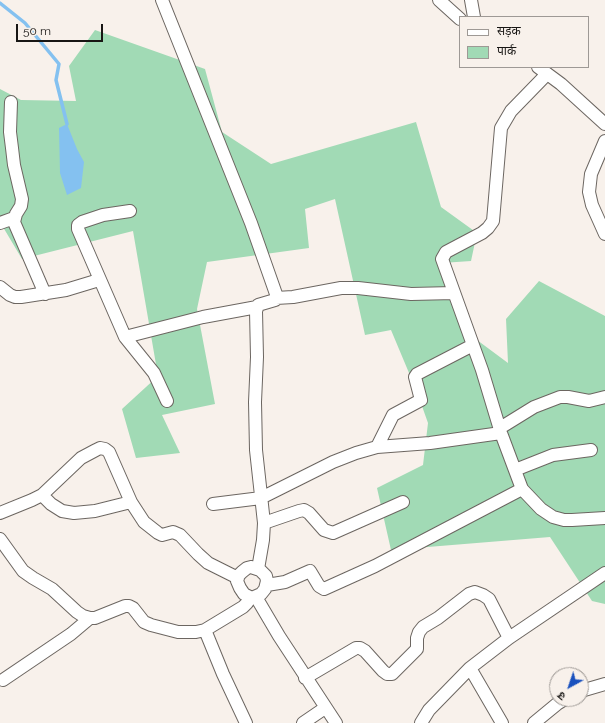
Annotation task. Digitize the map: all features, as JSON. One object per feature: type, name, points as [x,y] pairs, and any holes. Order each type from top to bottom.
[{"type":"street","points":[[162,0],[251,223],[276,298]]},
{"type":"street","points":[[439,0],[459,18]]},
{"type":"street","points":[[471,0],[474,16]]},
{"type":"street","points":[[605,124],[561,84],[543,70],[506,118],[501,128],[493,221],[482,233],[446,252],[443,256],[443,262],[473,345],[500,430],[522,489],[541,509],[553,517],[564,520],[605,518]]},
{"type":"street","points":[[0,223],[14,218],[20,210],[22,199],[14,165],[10,132],[11,102]]},
{"type":"street","points":[[605,141],[591,174],[589,192],[592,205],[605,234]]},
{"type":"street","points":[[130,211],[103,215],[82,222],[78,225],[78,229],[125,337],[154,373],[167,401]]},
{"type":"street","points":[[14,218],[14,222],[45,294]]},
{"type":"street","points":[[0,287],[10,295],[21,297],[66,290],[99,280]]},
{"type":"street","points":[[125,337],[203,317],[257,307],[276,298],[293,297],[341,288],[358,288],[412,294],[454,293]]},
{"type":"street","points":[[257,307],[255,402],[256,450],[264,523],[263,540],[258,569]]},
{"type":"street","points":[[377,447],[393,414],[421,400],[415,377],[417,374],[473,345]]},
{"type":"street","points":[[213,504],[261,498],[333,462],[377,447],[430,442],[500,430],[534,407],[560,396],[589,401],[605,397]]},
{"type":"street","points":[[0,513],[42,495],[80,458],[100,448],[105,449],[109,452],[131,502],[144,522],[152,529],[162,534],[173,532],[180,535],[208,563],[238,578]]},
{"type":"street","points":[[516,470],[553,455],[591,450]]},
{"type":"street","points":[[267,585],[285,582],[310,571],[319,586],[324,589],[375,566],[522,489]]},
{"type":"street","points":[[42,495],[51,504],[62,511],[74,513],[95,511],[131,502]]},
{"type":"street","points":[[264,523],[304,510],[309,513],[324,530],[329,533],[333,533],[403,502]]},
{"type":"street","points":[[0,539],[23,570],[32,578],[46,585],[57,593],[83,616],[95,618],[125,606],[129,606],[133,608],[144,622],[164,630],[178,632],[205,630],[243,607],[254,597],[261,594],[267,585],[266,576],[258,569],[251,567],[246,568],[242,572],[238,578],[240,588],[244,594],[254,597],[336,723]]},
{"type":"street","points":[[421,723],[429,710],[470,668],[509,638],[605,574]]},
{"type":"street","points":[[306,678],[356,648],[360,648],[365,651],[387,674],[392,674],[417,649],[417,638],[423,627],[438,618],[469,594],[475,592],[489,599],[509,638]]},
{"type":"street","points":[[2,680],[71,634],[90,618]]},
{"type":"street","points":[[205,630],[244,722]]},
{"type":"street","points":[[470,668],[502,723]]},
{"type":"street","points":[[589,689],[605,684]]},
{"type":"street","points":[[534,723],[555,707]]},
{"type":"street","points":[[303,723],[325,708]]},
{"type":"green space","points":[[95,30],[205,69],[222,132],[271,164],[416,122],[441,207],[477,233],[471,261],[442,263],[477,340],[508,363],[506,319],[539,281],[605,316],[605,604],[592,601],[550,537],[391,550],[377,488],[423,465],[428,423],[417,392],[391,330],[365,335],[335,199],[305,209],[309,248],[207,262],[197,309],[215,404],[162,415],[180,453],[136,458],[122,409],[158,376],[133,231],[22,259],[0,222],[0,89],[21,100],[76,101],[69,66]]},
{"type":"water","points":[[67,124],[84,162],[81,188],[67,195],[60,173],[59,128]]},
{"type":"waterway","points":[[0,3],[25,23],[59,64],[56,80],[67,124]]}]
